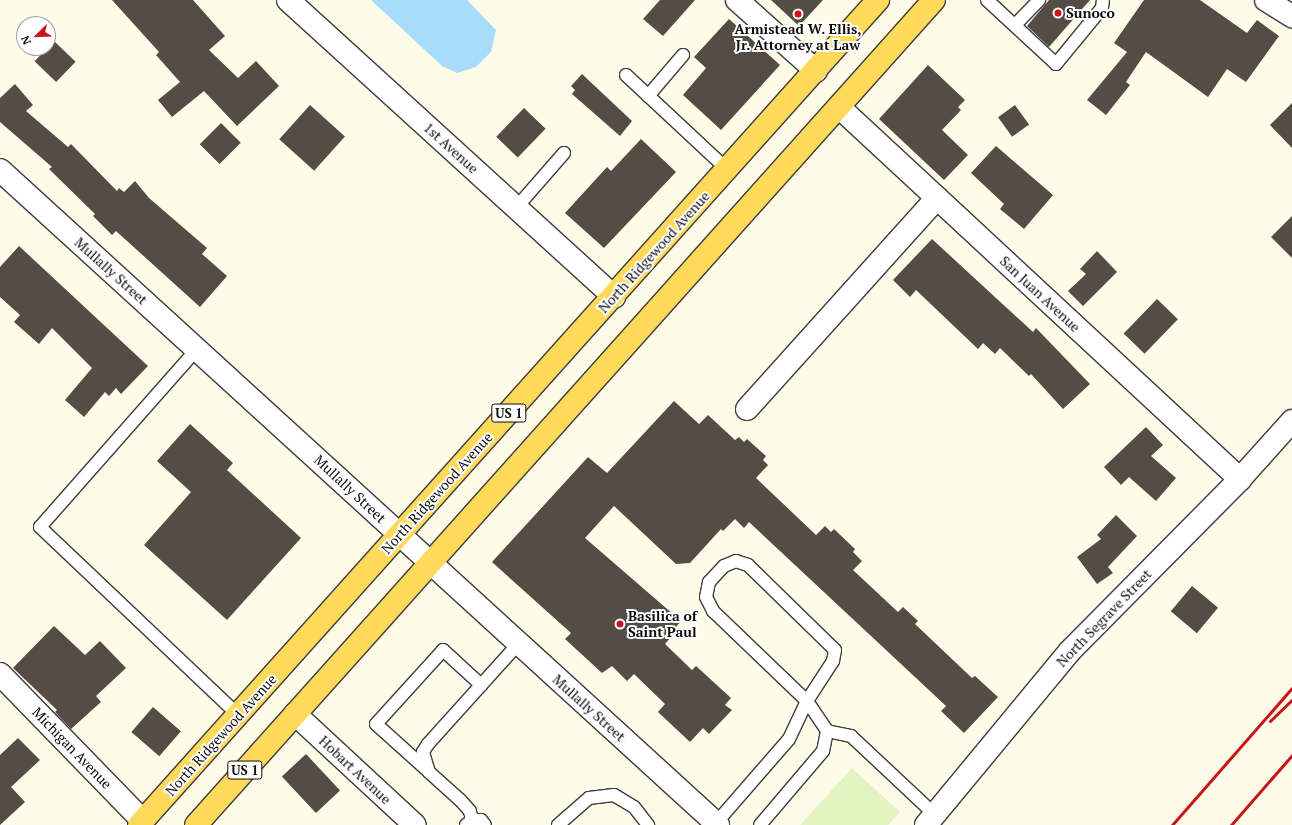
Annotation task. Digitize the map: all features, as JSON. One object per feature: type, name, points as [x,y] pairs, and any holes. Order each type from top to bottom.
[{"type":"main road","name":"North Ridgewood Avenue","points":[[141,823],[728,170],[878,0]]},
{"type":"main road","name":"US 1","points":[[196,825],[840,108],[934,0]]},
{"type":"street","name":"1st Avenue","points":[[288,0],[614,297]]},
{"type":"street","points":[[737,0],[816,71]]},
{"type":"street","points":[[1266,0],[1292,16]]},
{"type":"street","name":"San Juan Avenue","points":[[840,108],[1240,479]]},
{"type":"street","name":"Mullally Street","points":[[0,170],[400,535],[709,822]]},
{"type":"street","points":[[747,409],[937,198]]},
{"type":"street","name":"North Segrave Street","points":[[930,820],[1070,651],[1240,479],[1292,421]]},
{"type":"street","name":"Michigan Avenue","points":[[0,674],[141,823]]},
{"type":"street","name":"Hobart Avenue","points":[[295,714],[415,825]]},
{"type":"lane","points":[[987,0],[1056,64],[1102,8],[1103,0]]},
{"type":"lane","points":[[1015,26],[1039,0]]},
{"type":"lane","points":[[648,96],[683,55]]},
{"type":"lane","points":[[626,75],[728,170]]},
{"type":"lane","points":[[516,208],[564,153]]},
{"type":"lane","points":[[197,349],[40,527],[238,715]]},
{"type":"lane","points":[[709,822],[789,739],[807,702],[833,661],[835,650],[748,565],[736,561],[724,566],[709,582],[706,597],[713,610],[807,702],[827,731],[851,736],[930,820]]},
{"type":"lane","points":[[429,772],[423,752],[428,744],[518,644]]},
{"type":"lane","points":[[481,685],[443,650],[376,724],[460,800],[470,811],[469,822],[481,820],[486,825]]},
{"type":"lane","points":[[760,825],[823,751],[827,731]]},
{"type":"lane","points":[[558,825],[588,798],[614,795],[623,798],[634,807],[648,825]]},
{"type":"green space","points":[[852,768],[900,812],[888,825],[800,825]]},
{"type":"water","points":[[371,0],[467,0],[496,30],[491,52],[476,67],[457,73],[442,66]]},
{"type":"building","points":[[112,0],[193,0],[225,36],[209,50],[238,78],[256,61],[279,86],[237,126],[204,91],[172,117],[158,100],[180,82],[156,55],[159,52]]},
{"type":"building","points":[[660,0],[695,0],[663,36],[643,19]]},
{"type":"building","name":"Armistead W. Ellis, Jr. Attorney at Law","points":[[771,0],[823,0],[799,26]]},
{"type":"building","name":"Sunoco","points":[[1049,0],[1090,0],[1049,47],[1027,26]]},
{"type":"building","points":[[1144,0],[1200,0],[1247,33],[1257,20],[1279,36],[1246,82],[1227,69],[1208,97],[1146,52],[1126,82],[1130,85],[1106,115],[1087,100],[1127,52],[1114,43]]},
{"type":"building","points":[[729,19],[780,65],[721,130],[683,95],[706,68],[694,57]]},
{"type":"building","points":[[56,43],[76,62],[56,82],[35,61],[40,56],[56,56]]},
{"type":"building","points":[[928,65],[965,100],[958,107],[961,110],[942,130],[968,155],[944,180],[879,119]]},
{"type":"building","points":[[582,74],[632,121],[620,136],[572,94],[575,90],[571,86]]},
{"type":"building","points":[[15,84],[33,105],[26,111],[68,147],[71,144],[117,191],[119,188],[124,192],[135,181],[149,198],[207,248],[202,254],[227,276],[200,307],[116,231],[112,235],[93,216],[95,214],[49,169],[52,167],[0,122],[0,98]]},
{"type":"building","points":[[1292,103],[1292,148],[1270,125]]},
{"type":"building","points":[[310,105],[345,136],[314,171],[279,139]]},
{"type":"building","points":[[1015,105],[1029,124],[1012,137],[998,117]]},
{"type":"building","points":[[524,108],[546,129],[518,158],[496,137]]},
{"type":"building","points":[[221,123],[241,143],[220,164],[200,144]]},
{"type":"building","points":[[641,139],[676,172],[604,248],[565,213],[607,167],[611,171]]},
{"type":"building","points":[[996,146],[1053,195],[1024,229],[1000,209],[1004,204],[971,173]]},
{"type":"building","points":[[1292,216],[1292,258],[1271,237]]},
{"type":"building","points":[[932,239],[1033,332],[1036,328],[1090,384],[1063,409],[1031,374],[1029,376],[1000,348],[995,354],[983,343],[978,349],[916,290],[910,297],[893,280]]},
{"type":"building","points":[[19,246],[148,366],[121,394],[116,388],[109,396],[105,392],[84,417],[65,400],[92,368],[52,328],[39,344],[14,322],[20,315],[0,297],[0,267]]},
{"type":"building","points":[[1097,251],[1117,272],[1083,306],[1068,291],[1086,274],[1080,269]]},
{"type":"building","points":[[1157,299],[1178,319],[1145,354],[1124,334]]},
{"type":"building","points":[[674,401],[699,424],[708,415],[735,440],[739,437],[744,442],[747,439],[766,456],[763,460],[768,465],[756,478],[816,535],[825,526],[831,532],[834,529],[855,549],[853,552],[862,561],[853,570],[898,612],[903,607],[918,621],[915,624],[972,678],[975,676],[998,697],[964,733],[941,711],[946,706],[749,522],[744,528],[735,519],[723,531],[721,529],[690,563],[676,564],[614,506],[585,538],[681,621],[676,627],[678,629],[665,644],[692,670],[696,666],[731,698],[725,705],[732,710],[709,734],[703,728],[690,742],[658,712],[665,704],[634,674],[627,681],[612,666],[602,673],[565,639],[571,633],[492,562],[588,457],[607,473]]},
{"type":"building","points":[[190,424],[233,463],[227,470],[301,538],[227,620],[144,545],[191,492],[157,461]]},
{"type":"building","points":[[1146,427],[1163,445],[1151,456],[1176,478],[1156,501],[1129,477],[1121,485],[1104,467]]},
{"type":"building","points":[[1116,515],[1137,536],[1108,567],[1113,573],[1097,584],[1077,557],[1101,539],[1097,535]]},
{"type":"building","points":[[1192,586],[1218,608],[1197,633],[1171,611]]},
{"type":"building","points":[[54,626],[85,655],[100,641],[126,668],[96,696],[101,702],[71,729],[55,712],[57,710],[13,668]]},
{"type":"building","points":[[153,707],[181,731],[159,756],[131,732]]},
{"type":"building","points":[[18,738],[40,760],[11,787],[25,802],[0,825],[0,755]]},
{"type":"building","points":[[306,754],[340,791],[316,813],[282,777]]},
{"type":"railway","points":[[1172,825],[1292,688]]},
{"type":"railway","points":[[1270,721],[1292,700]]},
{"type":"railway","points":[[1231,825],[1292,755]]},
{"type":"place","name":"Sunoco","points":[[1058,13]]},
{"type":"place","name":"Armistead W. Ellis, Jr. Attorney at Law","points":[[798,14]]},
{"type":"place","name":"Basilica of Saint Paul","points":[[620,624]]}]
